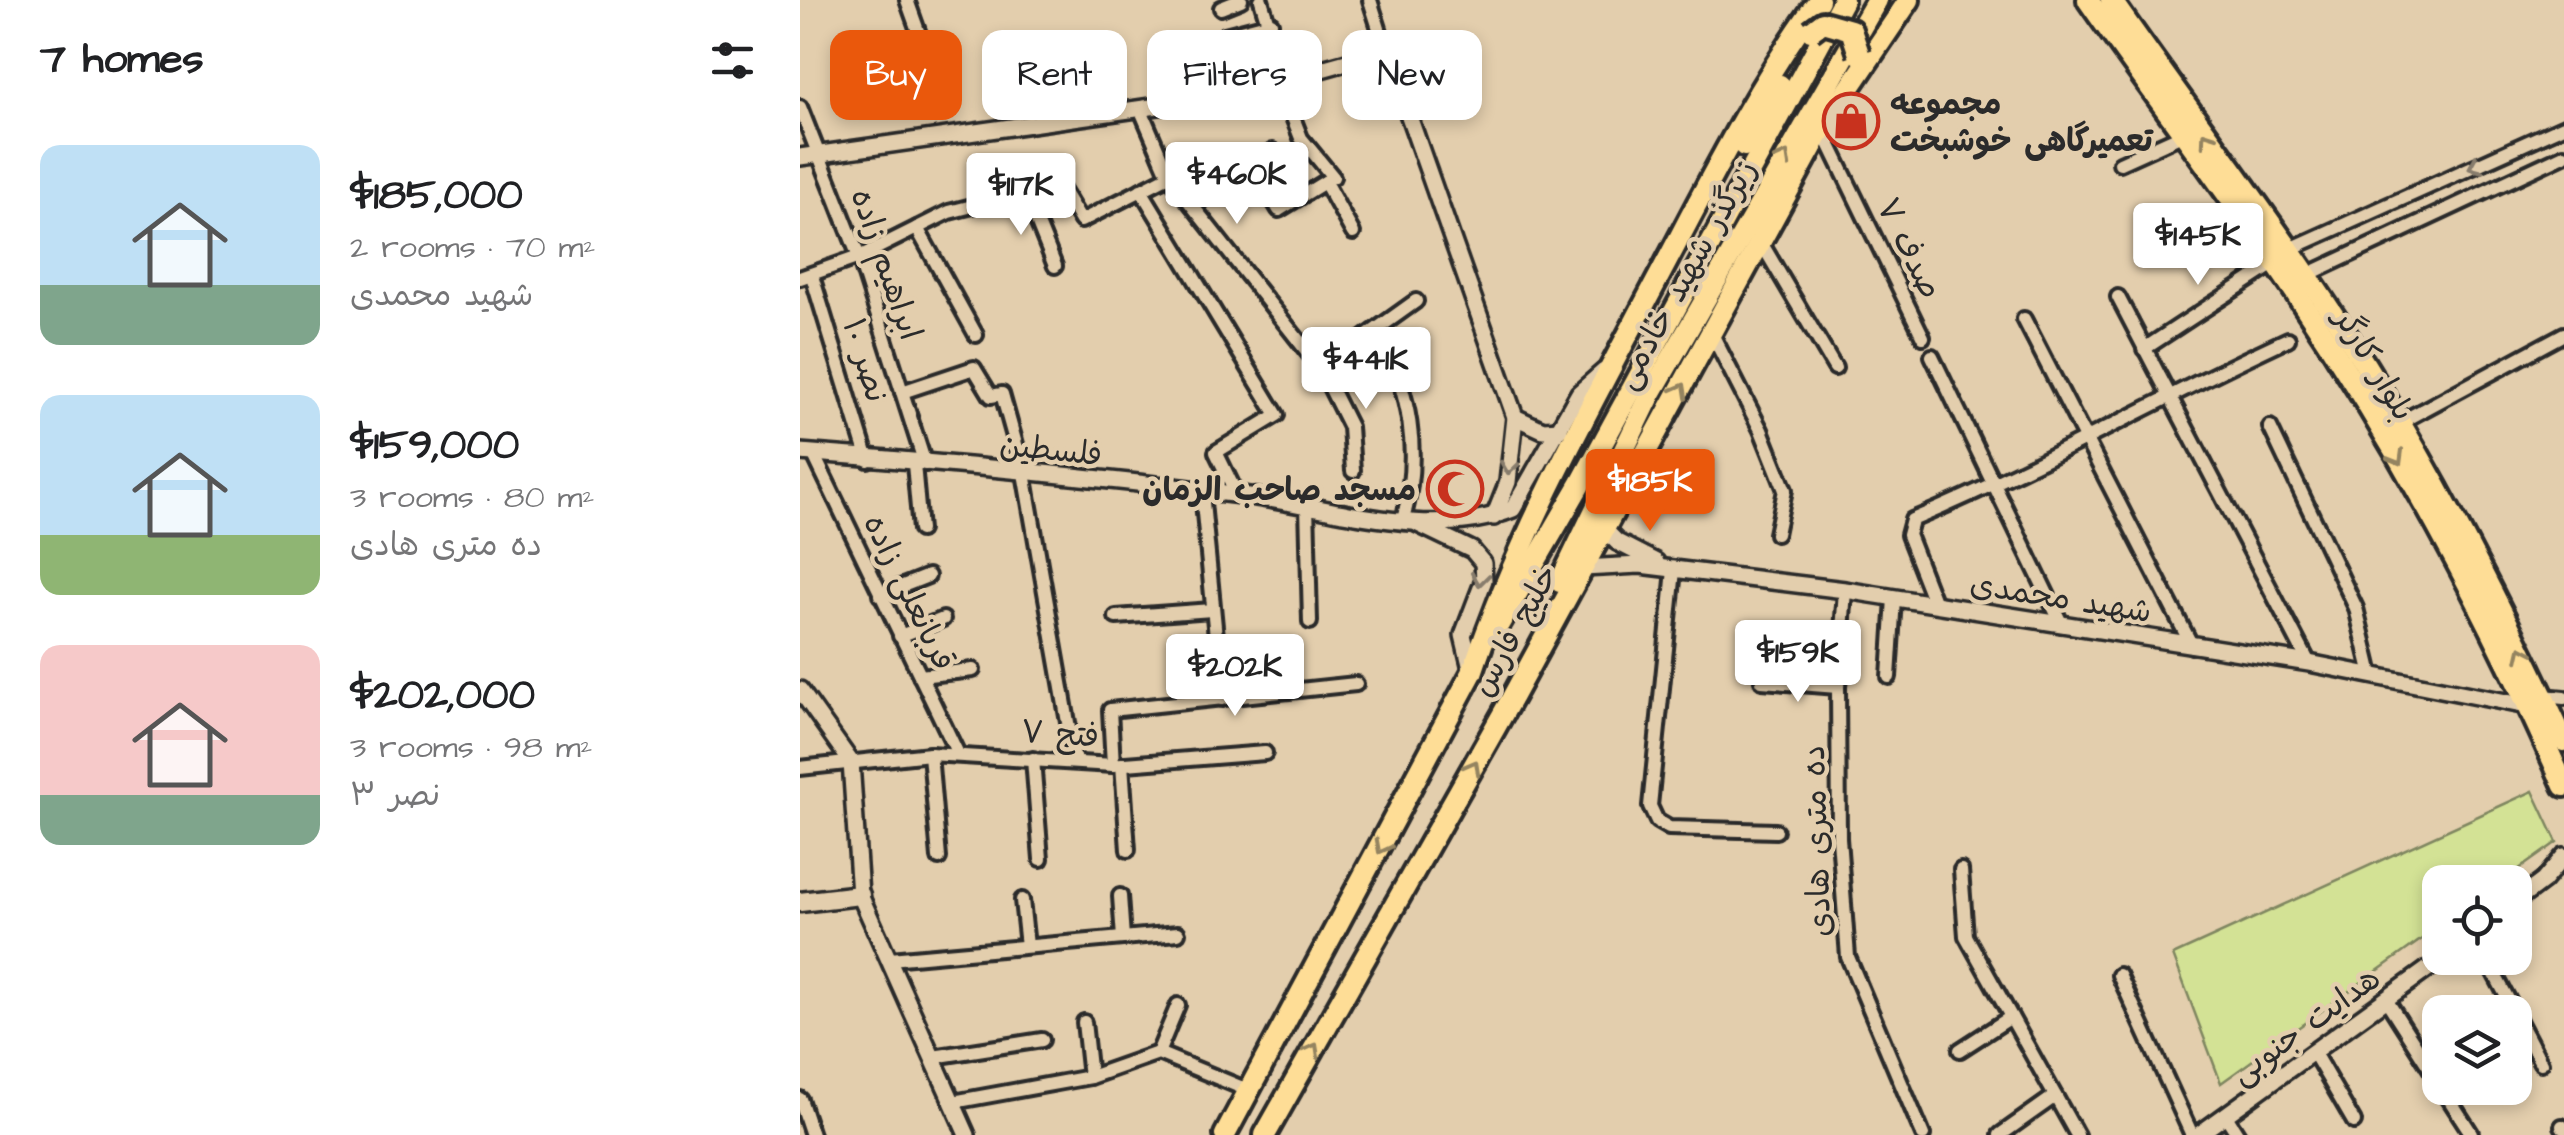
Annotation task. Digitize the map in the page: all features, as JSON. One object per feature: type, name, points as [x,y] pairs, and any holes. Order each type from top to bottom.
[{"type":"main road","name":"خلیج فارس","points":[[1225,1135],[1472,673],[1496,602],[1614,362],[1778,56],[1819,0]]},
{"type":"main road","name":"زیرگذر شهید خادمی","points":[[1472,673],[1582,483],[1843,0]]},
{"type":"main road","name":"زیرگذر شهید خادمی","points":[[1513,696],[1544,616],[1652,394],[1877,0]]},
{"type":"main road","name":"خلیج فارس","points":[[1266,1135],[1513,696],[1822,129],[1909,0]]},
{"type":"main road","name":"بلوار کارگر","points":[[2088,0],[2182,135],[2282,257],[2307,275],[2399,423],[2501,606],[2564,741]]},
{"type":"main road","name":"بلوار کارگر","points":[[2111,0],[2282,257],[2482,611],[2545,700],[2564,786]]},
{"type":"main road","points":[[1692,215],[1746,143],[1811,31],[1823,22],[1851,30],[1858,54],[1840,98]]},
{"type":"main road","points":[[800,902],[860,895]]},
{"type":"street","points":[[906,0],[917,30]]},
{"type":"street","points":[[1222,8],[1240,0]]},
{"type":"street","points":[[1261,0],[1272,30]]},
{"type":"street","points":[[1370,0],[1379,30]]},
{"type":"street","points":[[1241,30],[1270,23]]},
{"type":"street","name":"ابراهیم زاده","points":[[800,107],[859,257],[902,392],[920,464],[920,530]]},
{"type":"street","points":[[800,157],[1147,107]]},
{"type":"street","points":[[1140,108],[1169,176],[1316,364],[1350,427],[1352,471]]},
{"type":"street","points":[[1252,165],[1279,210],[1332,177],[1301,138],[1295,120]]},
{"type":"street","points":[[1410,120],[1516,418],[1508,482],[1494,516]]},
{"type":"street","points":[[2144,349],[2282,257],[2564,126]]},
{"type":"street","name":"صدف ۷","points":[[1822,129],[1922,337]]},
{"type":"street","points":[[2120,163],[2182,135]]},
{"type":"street","points":[[1194,205],[1273,151]]},
{"type":"street","points":[[2307,275],[2564,155]]},
{"type":"street","points":[[806,277],[970,206],[1059,184],[1081,221],[1169,176]]},
{"type":"street","points":[[1325,182],[1353,233]]},
{"type":"street","points":[[1141,190],[1277,416],[1216,452],[1237,494]]},
{"type":"street","points":[[1026,194],[1056,266]]},
{"type":"street","points":[[917,228],[976,335]]},
{"type":"street","points":[[1762,244],[1834,368]]},
{"type":"street","name":"نصر ۱۰","points":[[806,277],[868,460]]},
{"type":"street","points":[[2118,297],[2309,662]]},
{"type":"street","points":[[1316,364],[1416,301]]},
{"type":"street","points":[[2024,319],[2192,646]]},
{"type":"street","points":[[1378,328],[1400,384],[1413,439],[1409,521]]},
{"type":"street","points":[[1712,334],[1786,490],[1776,534]]},
{"type":"street","points":[[2399,423],[2564,334]]},
{"type":"street","points":[[1934,604],[1907,528],[1912,520],[1992,486],[2167,395],[2288,339]]},
{"type":"street","points":[[1932,356],[2062,625]]},
{"type":"street","points":[[1494,516],[1513,509],[1579,393],[1614,362]]},
{"type":"street","points":[[902,392],[974,368],[991,396],[1002,394],[1024,473],[1075,762]]},
{"type":"street","points":[[1516,418],[1543,430],[1560,429]]},
{"type":"street","points":[[2270,427],[2356,608],[2372,675]]},
{"type":"street","name":"فلسطین","points":[[807,452],[1237,494],[1409,521],[1494,516]]},
{"type":"street","name":"قربانعلی زاده","points":[[807,452],[958,754]]},
{"type":"street","points":[[1202,492],[1222,699]]},
{"type":"street","points":[[1307,504],[1310,622]]},
{"type":"street","name":"فلسطین","points":[[1409,521],[1472,550],[1483,563],[1484,580],[1463,635],[1472,673]]},
{"type":"street","points":[[1604,529],[1636,553],[1674,570],[1650,806],[1657,821],[1669,828],[1776,831]]},
{"type":"street","name":"شهید محمدی","points":[[1582,568],[1610,564],[1845,590],[2545,700]]},
{"type":"street","points":[[880,594],[928,576]]},
{"type":"street","name":"ده متری هادی","points":[[1845,590],[1838,687],[1839,838],[1848,957],[1923,1135]]},
{"type":"street","points":[[1889,677],[1894,598]]},
{"type":"street","points":[[1116,617],[1212,610]]},
{"type":"street","points":[[900,636],[943,619]]},
{"type":"street","points":[[920,676],[973,670]]},
{"type":"street","points":[[1762,681],[1838,687]]},
{"type":"street","points":[[1128,850],[1110,710],[1356,684]]},
{"type":"street","points":[[800,690],[851,762],[860,895],[967,1135]]},
{"type":"street","name":"فتح ۷","points":[[800,768],[930,754],[1118,765],[1265,753]]},
{"type":"street","points":[[930,754],[940,858]]},
{"type":"street","points":[[1033,759],[1041,859]]},
{"type":"street","points":[[2532,889],[2564,856]]},
{"type":"street","points":[[1961,870],[1966,936],[2077,1135]]},
{"type":"street","points":[[2542,881],[2564,876]]},
{"type":"street","points":[[1120,896],[1124,938]]},
{"type":"street","points":[[1022,900],[1027,946]]},
{"type":"street","points":[[890,958],[1178,932]]},
{"type":"street","points":[[2119,974],[2195,1135]]},
{"type":"street","name":"هدایت جنوبی","points":[[2195,1135],[2422,974]]},
{"type":"street","points":[[2387,1001],[2422,1056]]},
{"type":"street","points":[[1158,1053],[1178,1005]]},
{"type":"street","points":[[1960,1050],[2011,1016]]},
{"type":"street","points":[[1084,1022],[1090,1077]]},
{"type":"street","points":[[933,1058],[1042,1040]]},
{"type":"street","points":[[2532,1046],[2541,1063]]},
{"type":"street","points":[[952,1102],[1090,1077],[1158,1053],[1250,1091]]},
{"type":"street","points":[[2314,1053],[2354,1122]]},
{"type":"street","points":[[2000,1135],[2055,1096]]},
{"type":"street","points":[[800,1099],[812,1135]]},
{"type":"street","points":[[2452,1105],[2470,1134]]},
{"type":"street","points":[[2226,1116],[2238,1135]]},
{"type":"green space","points":[[2533,791],[2557,842],[2525,865],[2422,865],[2422,939],[2221,1083],[2173,955]]},
{"type":"place","name":"مجموعه تعمیرگاهی خوشبخت","points":[[1851,121]]},
{"type":"place","name":"مسجد صاحب الزمان","points":[[1455,489]]}]
